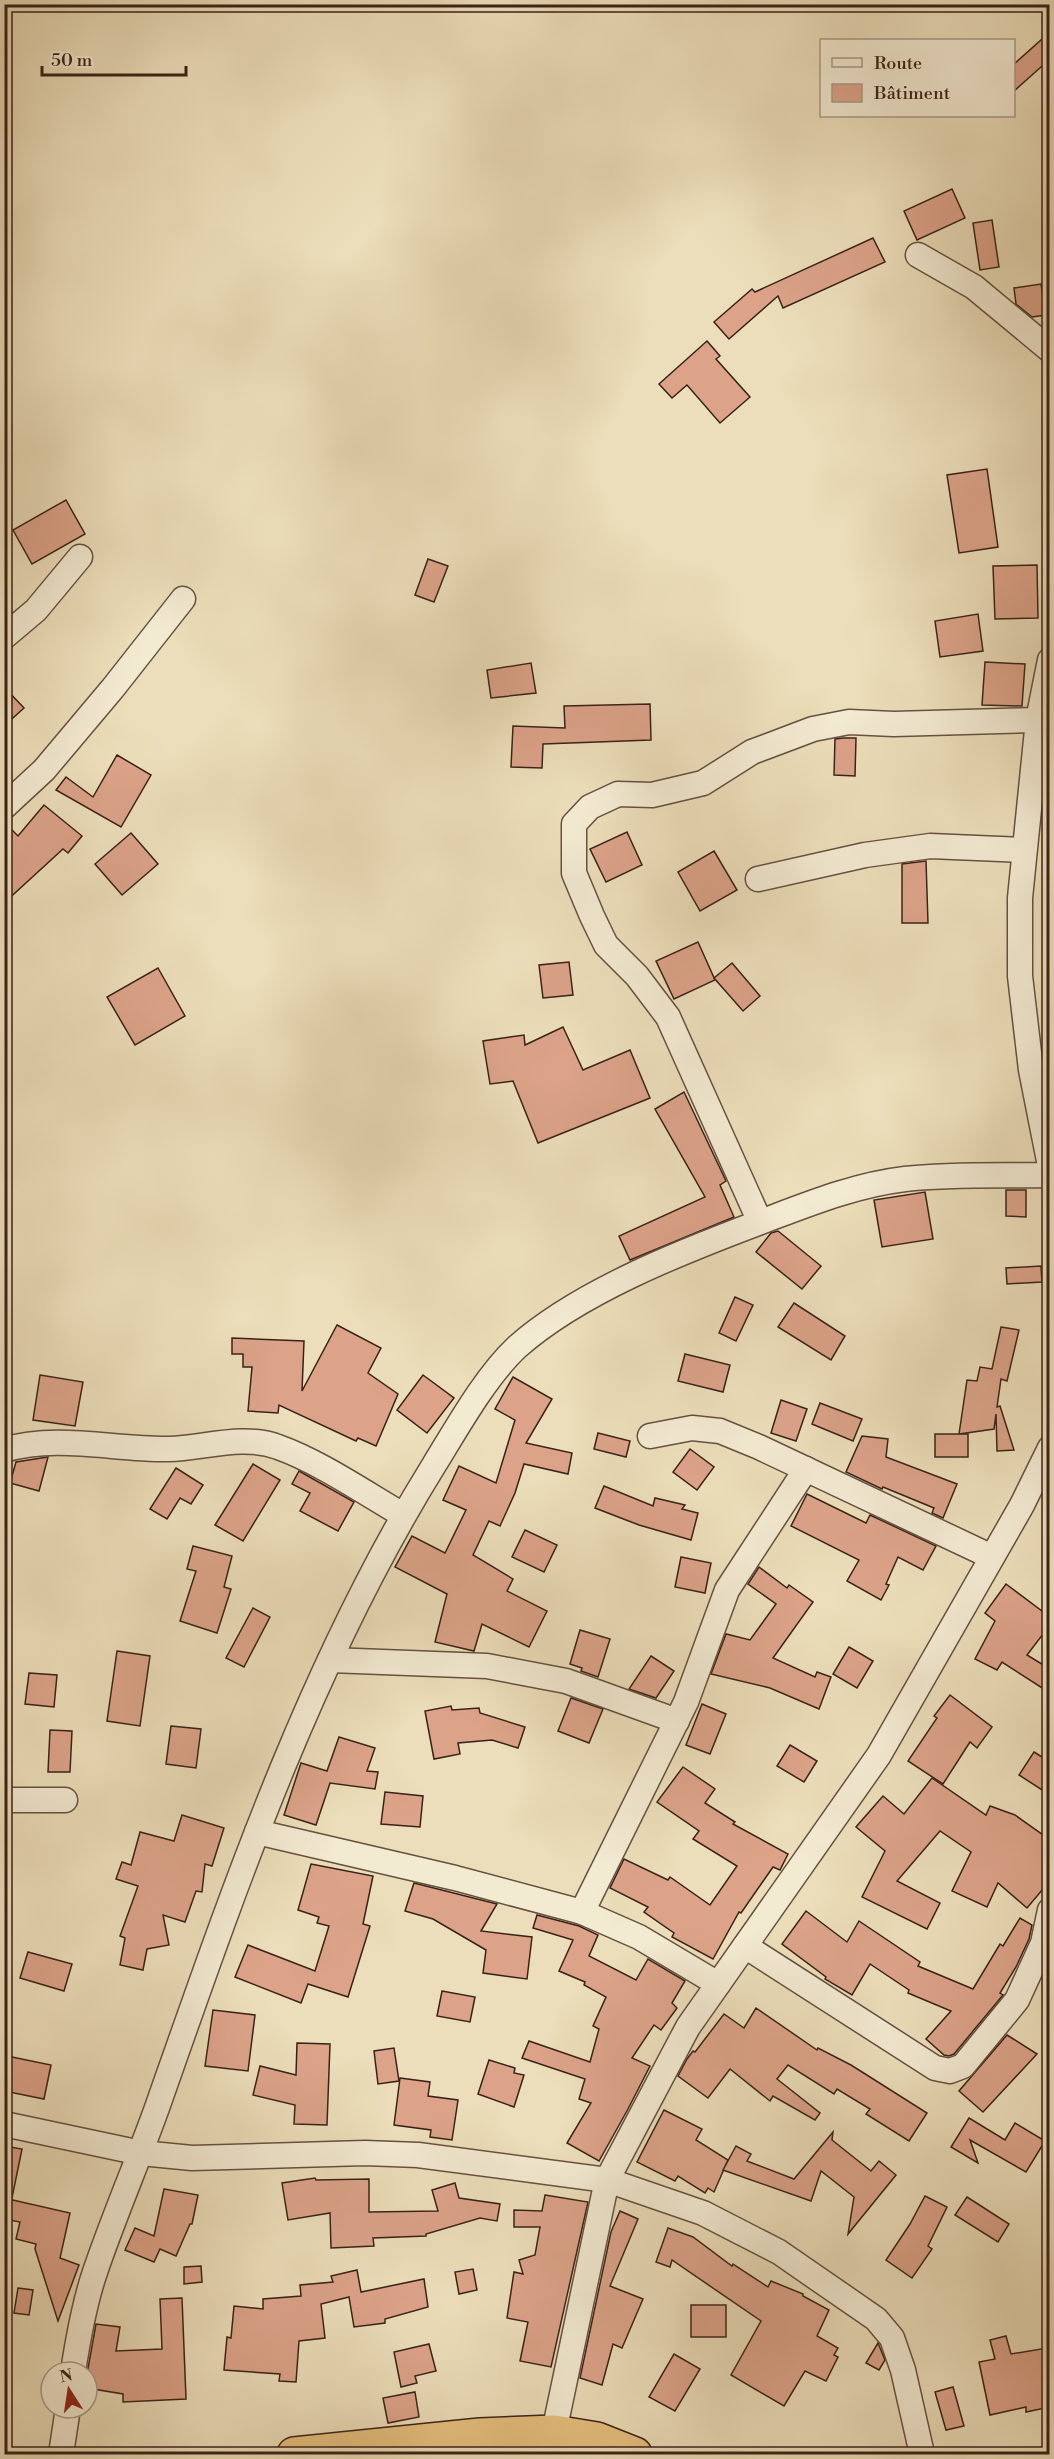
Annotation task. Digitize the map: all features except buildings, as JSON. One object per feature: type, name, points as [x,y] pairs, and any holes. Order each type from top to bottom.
[{"type":"highway","points":[[294,2454],[480,2435],[554,2432],[597,2439],[635,2454]]},
{"type":"street","points":[[918,255],[974,287],[1050,350]]},
{"type":"street","points":[[4,637],[36,610],[80,557]]},
{"type":"street","points":[[4,807],[44,770],[113,688],[183,599]]},
{"type":"street","points":[[1050,660],[1038,720],[1020,898],[1020,976],[1031,1070],[1050,1166]]},
{"type":"street","points":[[760,1222],[668,1017],[637,976],[606,945],[592,916],[574,873],[574,824],[590,807],[618,794],[652,795],[703,783],[752,752],[813,729],[849,722],[1038,720]]},
{"type":"street","points":[[758,879],[865,855],[930,846],[1024,850]]},
{"type":"street","points":[[75,2360],[78,2335],[94,2274],[141,2153],[210,1957],[272,1792],[346,1625],[403,1515],[475,1399],[515,1349],[562,1313],[615,1285],[708,1242],[836,1193],[903,1179],[1050,1175]]},
{"type":"street","points":[[650,1436],[692,1428],[720,1431],[992,1557]]},
{"type":"street","points":[[4,1450],[24,1444],[70,1443],[122,1448],[170,1449],[252,1441],[278,1446],[403,1515]]},
{"type":"street","points":[[554,2432],[607,2180],[688,2028],[879,1755],[1022,1505],[1050,1448]]},
{"type":"street","points":[[582,1912],[677,1721],[698,1674],[727,1590],[806,1469]]},
{"type":"street","points":[[330,1660],[498,1668],[566,1681],[677,1721]]},
{"type":"street","points":[[4,1800],[65,1800]]},
{"type":"street","points":[[257,1832],[455,1878],[582,1912],[639,1937],[718,1984]]},
{"type":"street","points":[[745,1946],[935,2068],[950,2071],[963,2066],[1017,2000],[1043,1943],[1050,1910]]},
{"type":"street","points":[[4,2124],[141,2153],[192,2158],[365,2153],[418,2155],[607,2180],[703,2213],[779,2252],[876,2319],[892,2338],[903,2370],[922,2454]]},
{"type":"street","points":[[61,2454],[66,2420]]}]
